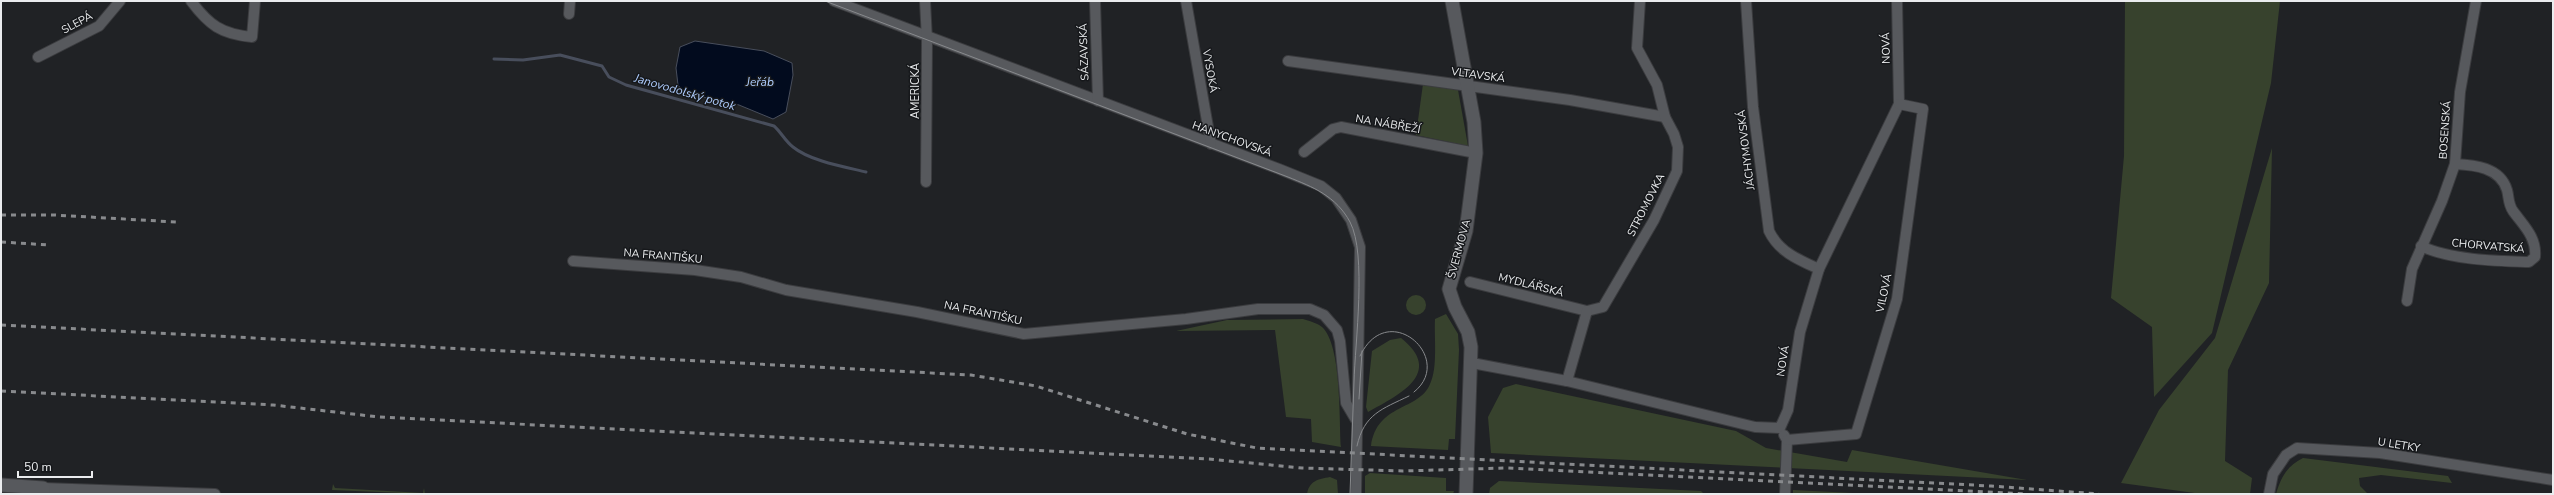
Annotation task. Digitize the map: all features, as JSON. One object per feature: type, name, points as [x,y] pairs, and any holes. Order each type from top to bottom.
[{"type":"street","name":"SLEPÁ","points":[[38,57],[100,26],[120,1]]},
{"type":"street","points":[[191,1],[203,18],[221,31],[233,35],[252,37],[255,1]]},
{"type":"street","points":[[569,14],[570,1]]},
{"type":"street","name":"HANYCHOVSKÁ","points":[[834,1],[1321,186],[1336,198],[1351,220],[1360,247],[1362,263],[1356,420],[1356,494]]},
{"type":"street","name":"AMERICKÁ","points":[[925,1],[927,36],[926,182]]},
{"type":"street","name":"SÁZAVSKÁ","points":[[1095,1],[1098,101]]},
{"type":"street","name":"VYSOKÁ","points":[[1186,1],[1211,144]]},
{"type":"street","name":"ŠVERMOVA","points":[[1452,1],[1474,122],[1476,153],[1466,231],[1449,289],[1455,307],[1468,332],[1472,363],[1466,494]]},
{"type":"street","name":"STROMOVKA","points":[[1587,312],[1603,307],[1654,220],[1677,171],[1678,147],[1674,134],[1665,117],[1657,85],[1636,48],[1640,1]]},
{"type":"street","name":"JÁCHYMOVSKÁ","points":[[1746,1],[1753,107],[1769,231],[1780,247],[1794,257],[1819,269]]},
{"type":"street","name":"NOVÁ","points":[[1780,428],[1788,410],[1800,332],[1819,269],[1899,104],[1898,1]]},
{"type":"street","name":"BOSENSKÁ","points":[[2407,301],[2412,269],[2442,201],[2455,164],[2460,92],[2476,1]]},
{"type":"street","name":"VLTAVSKÁ","points":[[1288,60],[1570,100],[1665,117]]},
{"type":"street","name":"VILOVÁ","points":[[1787,440],[1856,434],[1897,299],[1923,109],[1899,104]]},
{"type":"street","name":"NA NÁBŘEŽÍ","points":[[1304,152],[1333,129],[1341,127],[1476,153]]},
{"type":"street","name":"CHORVATSKÁ","points":[[2421,246],[2449,255],[2514,262],[2529,262],[2535,256],[2536,248],[2528,229],[2512,210],[2507,188],[2500,179],[2485,168],[2455,164]]},
{"type":"street","name":"NA FRANTIŠKU","points":[[573,261],[695,270],[741,277],[786,290],[916,312],[1024,334],[1186,319],[1258,309],[1310,309],[1324,315],[1337,330],[1340,341],[1346,403],[1356,420]]},
{"type":"street","name":"MYDLÁŘSKÁ","points":[[1470,282],[1587,312]]},
{"type":"street","points":[[1567,381],[1587,312]]},
{"type":"street","points":[[1472,363],[1567,381],[1755,427],[1780,428],[1787,440],[1785,494]]},
{"type":"street","name":"U LETKY","points":[[2269,494],[2273,474],[2286,455],[2298,448],[2380,453],[2553,480]]},
{"type":"street","points":[[1,485],[43,491],[215,494]]},
{"type":"green space","points":[[2125,1],[2280,1],[2271,83],[2212,333],[2154,397],[2152,327],[2111,298],[2124,156]]},
{"type":"green space","points":[[1423,84],[1458,90],[1468,146],[1416,135]]},
{"type":"green space","points":[[2272,148],[2269,283],[2228,370],[2225,461],[2252,478],[2250,494],[2202,494],[2121,483],[2159,410],[2215,338]]},
{"type":"green space","points":[[1416,295],[1423,298],[1426,305],[1423,312],[1416,315],[1409,312],[1406,305],[1409,298]]},
{"type":"green space","points":[[1446,314],[1458,334],[1459,350],[1455,439],[1449,439],[1448,450],[1371,446],[1375,432],[1381,422],[1389,415],[1425,393],[1430,384],[1434,370],[1435,319]]},
{"type":"green space","points":[[1303,319],[1322,327],[1328,336],[1333,350],[1338,384],[1341,447],[1312,442],[1311,419],[1286,417],[1275,330],[1176,331],[1227,320]]},
{"type":"green space","points":[[1401,338],[1413,351],[1419,362],[1418,372],[1413,382],[1404,390],[1368,412],[1366,407],[1372,351],[1390,340]]},
{"type":"green space","points":[[1516,384],[1736,431],[1766,448],[1847,462],[1852,450],[2027,480],[1491,453],[1488,417],[1503,388]]},
{"type":"green space","points":[[2303,458],[2448,476],[2452,483],[2381,475],[2359,478],[2360,486],[2368,494],[2276,494],[2285,473],[2297,461]]},
{"type":"green space","points":[[1370,473],[1446,478],[1446,491],[1454,491],[1453,494],[1365,494],[1365,476]]},
{"type":"green space","points":[[1330,477],[1337,480],[1338,494],[1307,494],[1312,483]]},
{"type":"green space","points":[[1499,481],[1701,491],[1704,494],[1489,494],[1490,488]]},
{"type":"green space","points":[[333,484],[335,488],[423,493],[424,488],[425,494],[332,490]]},
{"type":"green space","points":[[1793,490],[1873,494],[1793,494]]},
{"type":"water","name":"Jeřáb","points":[[695,41],[764,51],[792,63],[793,75],[786,112],[773,119],[739,105],[684,93],[678,85],[676,68],[680,47]]},
{"type":"waterway","name":"Janovodolský potok","points":[[494,59],[523,60],[560,55],[602,66],[609,77],[626,85],[774,126],[790,145],[800,152],[818,160],[866,172]]},
{"type":"tram line","points":[[825,1],[1288,177],[1315,189],[1338,205],[1350,222],[1355,236],[1359,276],[1350,494]]},
{"type":"tram line","points":[[1360,356],[1372,339],[1386,332],[1400,333],[1413,340],[1423,351],[1427,364],[1425,379],[1414,392]]},
{"type":"tram line","points":[[1359,399],[1362,351]]},
{"type":"tram line","points":[[1357,446],[1360,435],[1369,420],[1383,409],[1409,396]]},
{"type":"railway","points":[[1,215],[54,215],[176,222]]},
{"type":"railway","points":[[1,242],[50,245]]},
{"type":"railway","points":[[1,325],[971,375],[1036,386],[1187,434],[1257,448],[1991,486],[2099,494]]},
{"type":"railway","points":[[1,391],[273,405],[379,417],[1209,459],[1302,468],[1403,471],[1506,468],[2027,494]]}]
